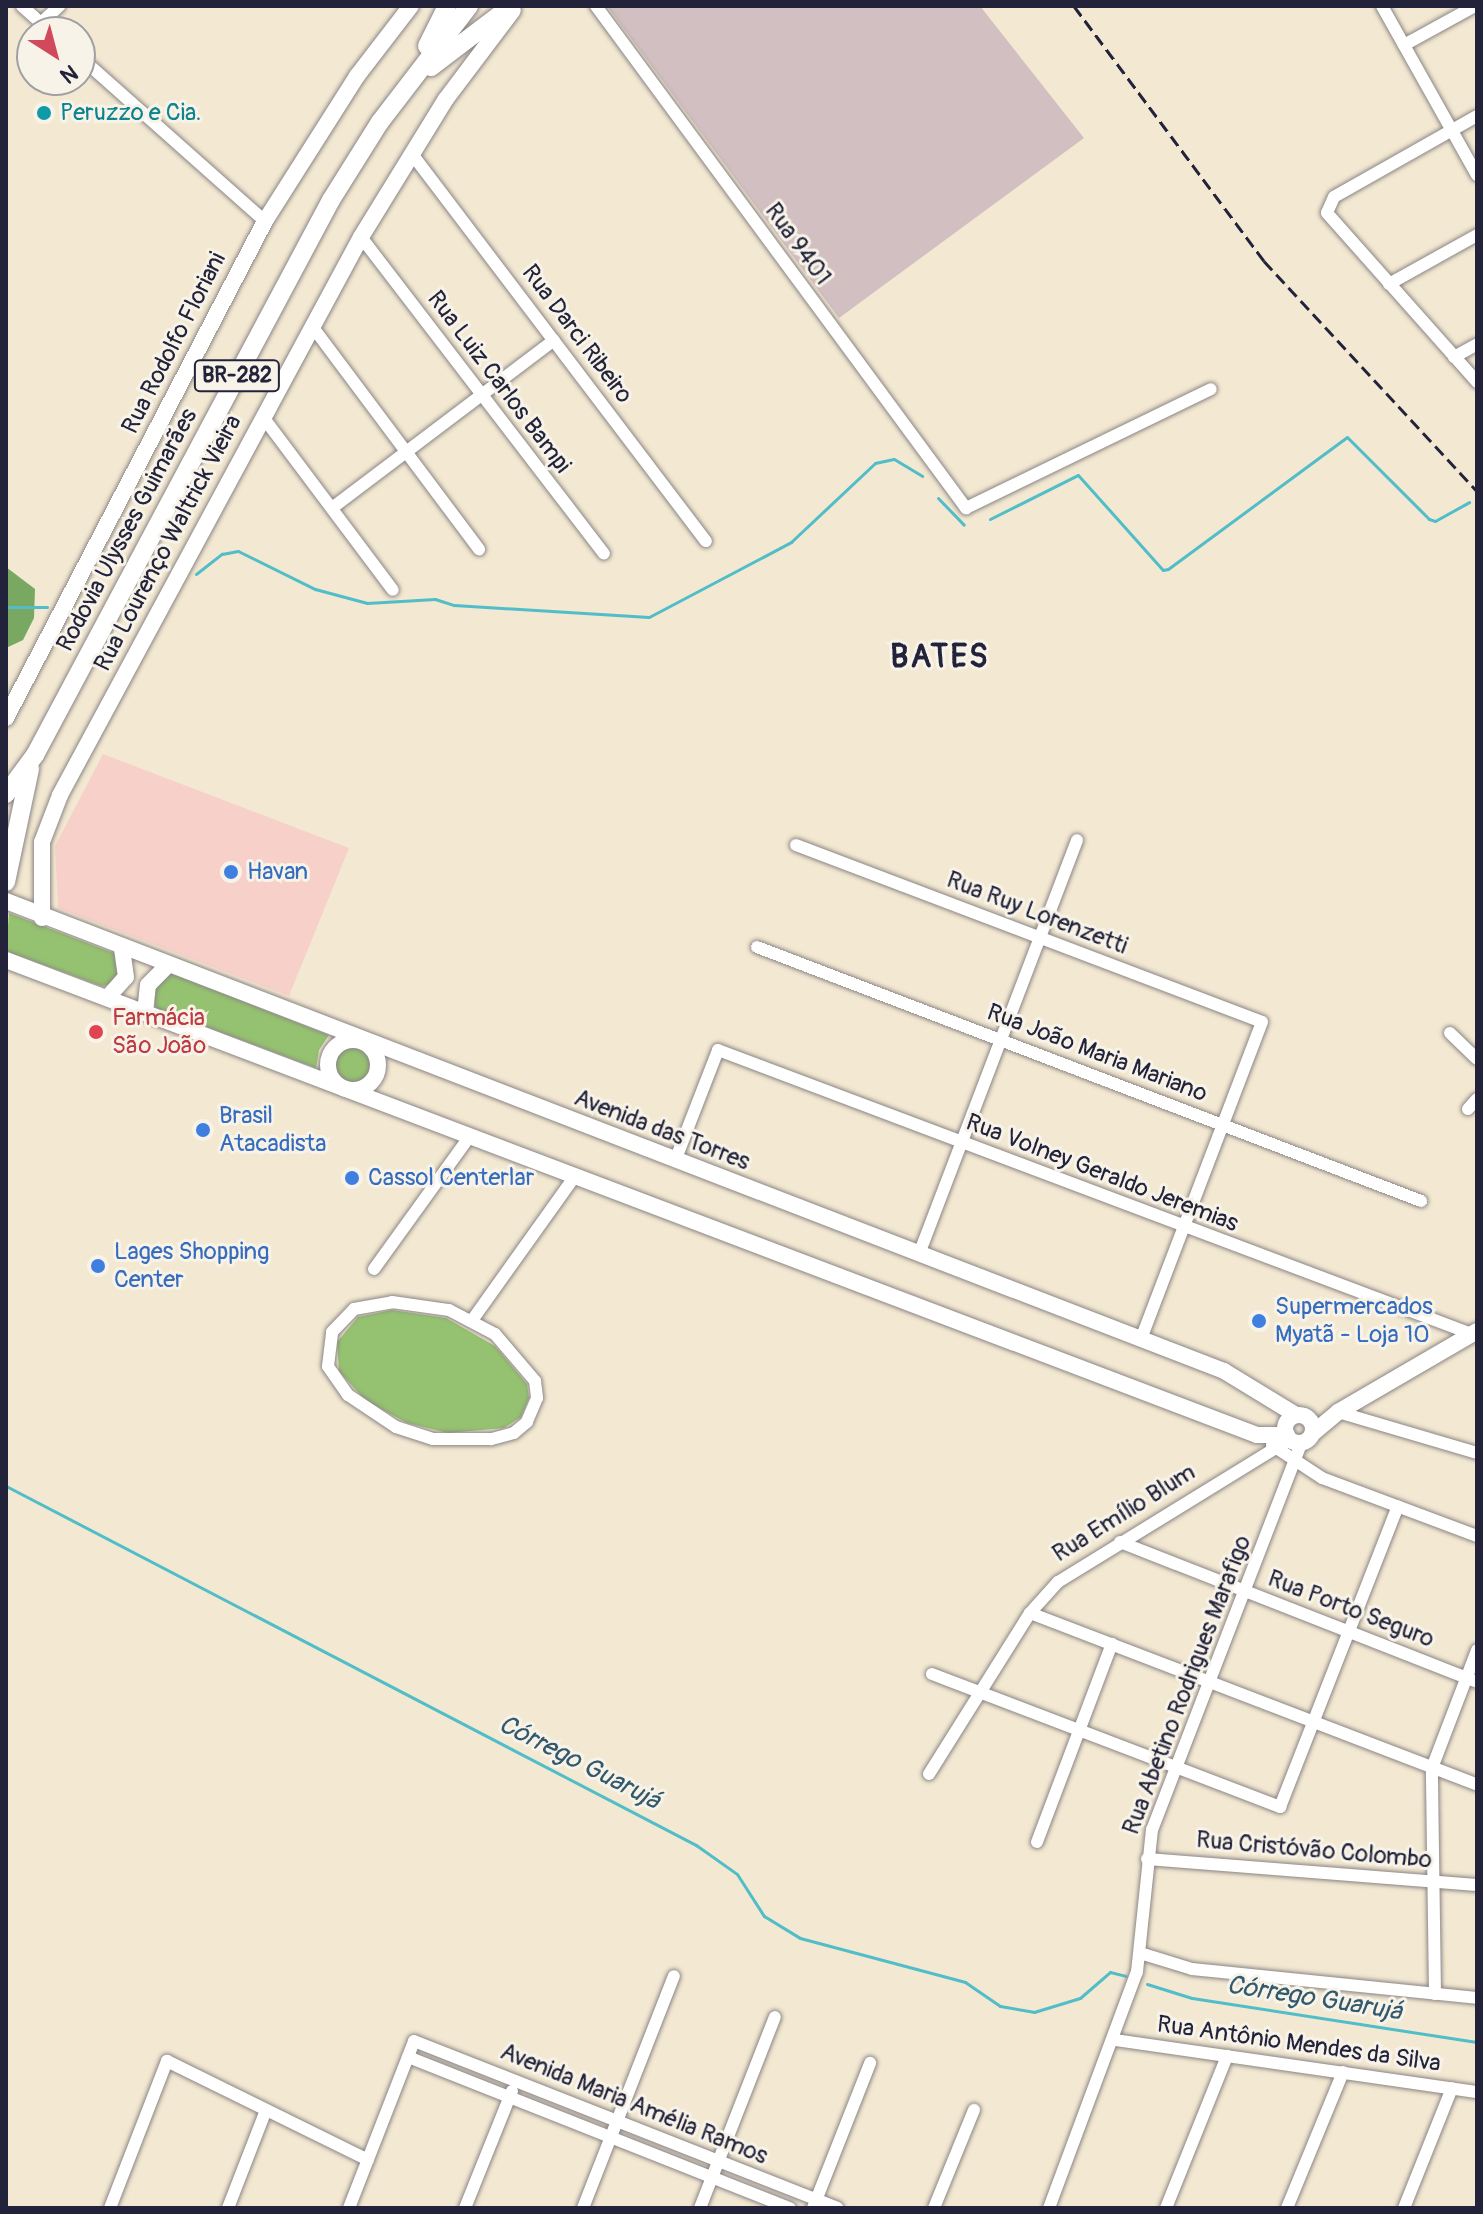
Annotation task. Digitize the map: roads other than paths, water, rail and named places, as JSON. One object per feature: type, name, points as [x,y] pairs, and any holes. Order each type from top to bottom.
[{"type":"highway","points":[[410,80],[447,6]]},
{"type":"highway","name":"Rodovia Ulysses Guimarães","points":[[6,794],[35,755],[314,232],[380,122],[469,6]]},
{"type":"highway","points":[[380,122],[425,72],[514,6]]},
{"type":"highway","name":"Rodovia Ulysses Guimarães","points":[[6,882],[15,822],[35,755]]},
{"type":"main road","name":"Rua Rodolfo Floriani","points":[[6,718],[265,221],[357,76],[411,6]]},
{"type":"main road","name":"Rua Lourenço Waltrick Vieira","points":[[42,918],[42,842],[50,816],[361,237],[465,72],[514,6]]},
{"type":"main road","name":"Avenida das Torres","points":[[6,901],[122,949],[1242,1379],[1296,1433]]},
{"type":"main road","points":[[107,998],[126,977],[122,949]]},
{"type":"main road","points":[[9,964],[107,998],[1257,1435],[1296,1433]]},
{"type":"main road","points":[[145,1013],[148,985],[167,966]]},
{"type":"main road","points":[[346,1041],[362,1041],[377,1060],[375,1076],[363,1087],[339,1086],[327,1065],[332,1050],[346,1041]]},
{"type":"main road","name":"Rua Emílio Blum","points":[[1296,1433],[1476,1334]]},
{"type":"street","name":"Rua 9401","points":[[596,6],[966,508],[1211,389]]},
{"type":"street","points":[[1382,6],[1477,175]]},
{"type":"street","points":[[1404,45],[1475,6]]},
{"type":"street","points":[[96,71],[265,221]]},
{"type":"street","points":[[1477,116],[1327,206],[1331,219],[1477,382]]},
{"type":"street","name":"Rua Darci Ribeiro","points":[[412,154],[706,541]]},
{"type":"street","points":[[1389,284],[1477,235]]},
{"type":"street","name":"Rua Luiz Carlos Bampi","points":[[361,237],[604,554]]},
{"type":"street","points":[[312,326],[479,549]]},
{"type":"street","points":[[332,508],[554,340]]},
{"type":"street","points":[[1454,357],[1477,344]]},
{"type":"street","points":[[263,417],[393,590]]},
{"type":"street","points":[[919,1254],[1077,840]]},
{"type":"street","name":"Rua Ruy Lorenzetti","points":[[796,845],[1262,1022],[1222,1125]]},
{"type":"street","name":"Rua João Maria Mariano","points":[[757,947],[1421,1201]]},
{"type":"street","points":[[1450,1033],[1477,1059]]},
{"type":"street","name":"Rua Volney Geraldo Jeremias","points":[[675,1161],[718,1050],[1183,1228],[1476,1334]]},
{"type":"street","points":[[1141,1339],[1222,1125]]},
{"type":"street","points":[[374,1269],[470,1136]]},
{"type":"street","points":[[473,1319],[575,1176]]},
{"type":"street","points":[[421,1303],[473,1319],[513,1351],[535,1381],[532,1415],[506,1436],[462,1442],[418,1436],[360,1406],[331,1375],[327,1348],[332,1332],[362,1306],[421,1303]]},
{"type":"street","points":[[1338,1412],[1477,1453]]},
{"type":"street","points":[[1296,1433],[1293,1460],[1322,1478],[1477,1536]]},
{"type":"street","name":"Rua Abetino Rodrigues Marafigo","points":[[1049,2208],[1115,2040],[1140,1953],[1152,1830],[1246,1591],[1293,1460],[1296,1433]]},
{"type":"street","name":"Rua Emílio Blum","points":[[929,1774],[1030,1613],[1058,1582],[1296,1433]]},
{"type":"street","points":[[932,1674],[1280,1807],[1398,1506]]},
{"type":"street","name":"Rua Porto Seguro","points":[[1120,1542],[1472,1680]]},
{"type":"street","points":[[1030,1613],[1477,1785]]},
{"type":"street","points":[[1037,1842],[1112,1644]]},
{"type":"street","points":[[1435,1994],[1432,1768],[1472,1680],[1477,1650]]},
{"type":"street","name":"Rua Cristóvão Colombo","points":[[1147,1859],[1477,1885]]},
{"type":"street","points":[[1140,1953],[1192,1969],[1477,1998]]},
{"type":"street","points":[[583,2208],[674,1976]]},
{"type":"street","points":[[700,2208],[775,2017]]},
{"type":"street","name":"Rua Antônio Mendes da Silva","points":[[1115,2040],[1477,2092]]},
{"type":"street","name":"Avenida Maria Amélia Ramos","points":[[790,2208],[408,2057],[414,2041],[718,2161],[814,2204],[837,2208]]},
{"type":"street","points":[[1166,2208],[1227,2056]]},
{"type":"street","points":[[349,2208],[408,2057]]},
{"type":"street","points":[[110,2208],[167,2061],[368,2160]]},
{"type":"street","points":[[814,2204],[870,2063]]},
{"type":"street","points":[[1287,2208],[1343,2072]]},
{"type":"street","points":[[465,2208],[516,2081]]},
{"type":"street","points":[[1404,2208],[1452,2088]]},
{"type":"street","points":[[228,2208],[266,2110]]},
{"type":"street","points":[[934,2208],[974,2110]]},
{"type":"waterway","points":[[990,519],[1078,475],[1163,570],[1168,569],[1347,437],[1429,519],[1435,521],[1469,502]]},
{"type":"waterway","points":[[196,574],[222,554],[238,551],[315,589],[367,603],[435,599],[454,605],[649,617],[791,542],[875,463],[894,459],[922,476]]},
{"type":"waterway","points":[[938,498],[964,525]]},
{"type":"waterway","points":[[6,607],[47,607]]},
{"type":"waterway","name":"Córrego Guarujá","points":[[6,1486],[696,1845],[737,1874],[764,1916],[800,1938],[965,1982],[1000,2006],[1034,2012],[1080,1998],[1110,1972],[1126,1976]]},
{"type":"waterway","name":"Córrego Guarujá","points":[[1147,1984],[1192,1998],[1477,2042]]},
{"type":"railway","points":[[1074,6],[1264,261],[1477,491]]},
{"type":"place","name":"Peruzzo e Cia.","points":[[44,113]]},
{"type":"place","name":"Havan","points":[[231,872]]},
{"type":"place","name":"Farmácia São João","points":[[96,1032]]},
{"type":"place","name":"Brasil Atacadista","points":[[203,1130]]},
{"type":"place","name":"Cassol Centerlar","points":[[352,1178]]},
{"type":"place","name":"Lages Shopping Center","points":[[98,1266]]},
{"type":"place","name":"Supermercados Myatã - Loja 10","points":[[1259,1321]]},
{"type":"district","name":"BATES","points":[[940,657]]}]
